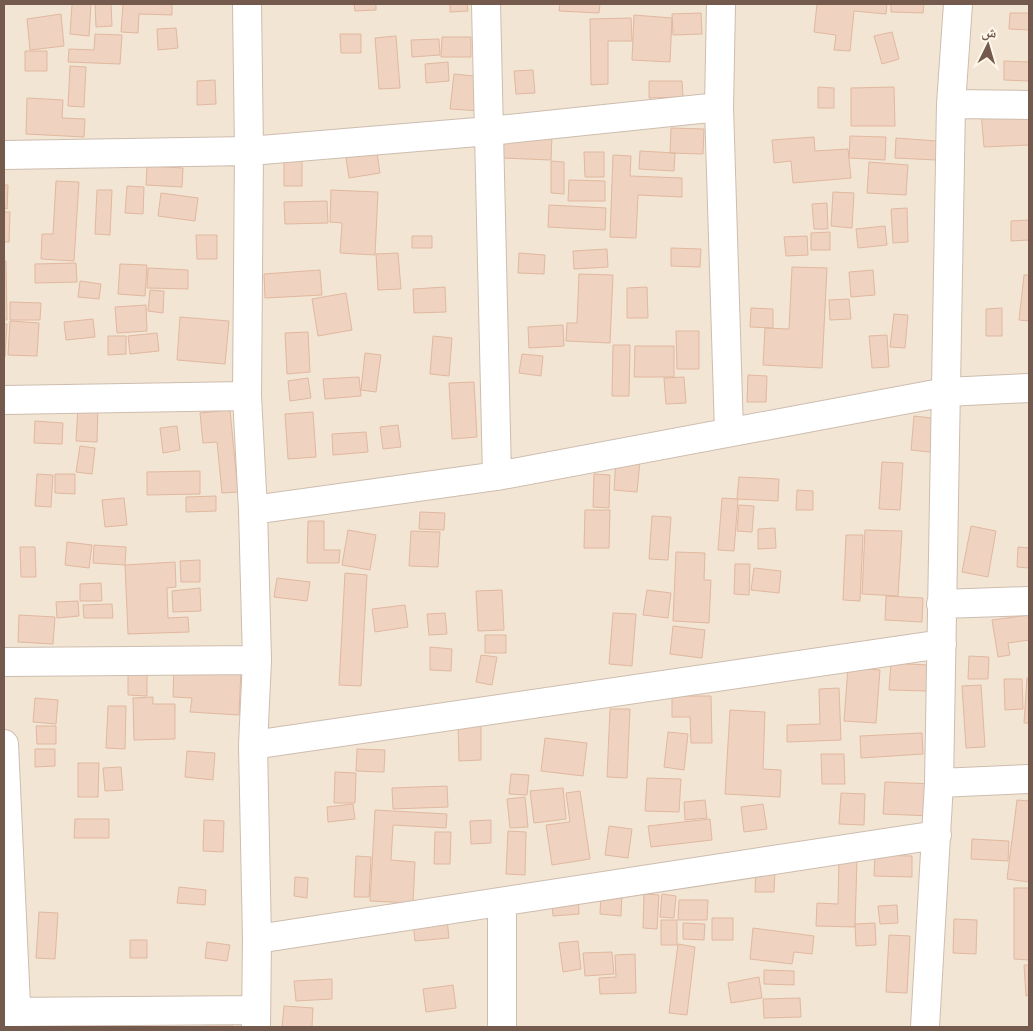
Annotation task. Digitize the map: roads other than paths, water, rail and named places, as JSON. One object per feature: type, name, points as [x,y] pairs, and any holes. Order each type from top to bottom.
[{"type":"street","points":[[4,744],[12,1017],[256,1019],[257,939],[253,745],[257,660],[253,510],[247,396],[249,151],[247,4]]},
{"type":"street","points":[[486,4],[497,476]]},
{"type":"street","points":[[721,4],[719,107],[729,432]]},
{"type":"street","points":[[925,1027],[939,782],[950,104],[958,4]]},
{"type":"street","points":[[950,104],[1029,105]]},
{"type":"street","points":[[4,155],[249,151],[719,107]]},
{"type":"street","points":[[253,510],[497,476],[946,392],[1029,388]]},
{"type":"street","points":[[4,400],[247,396]]},
{"type":"street","points":[[941,604],[1029,601]]},
{"type":"street","points":[[253,745],[942,644]]},
{"type":"street","points":[[4,662],[257,660]]},
{"type":"street","points":[[939,782],[1029,779]]},
{"type":"street","points":[[257,939],[937,835]]},
{"type":"street","points":[[502,902],[502,1027]]}]
